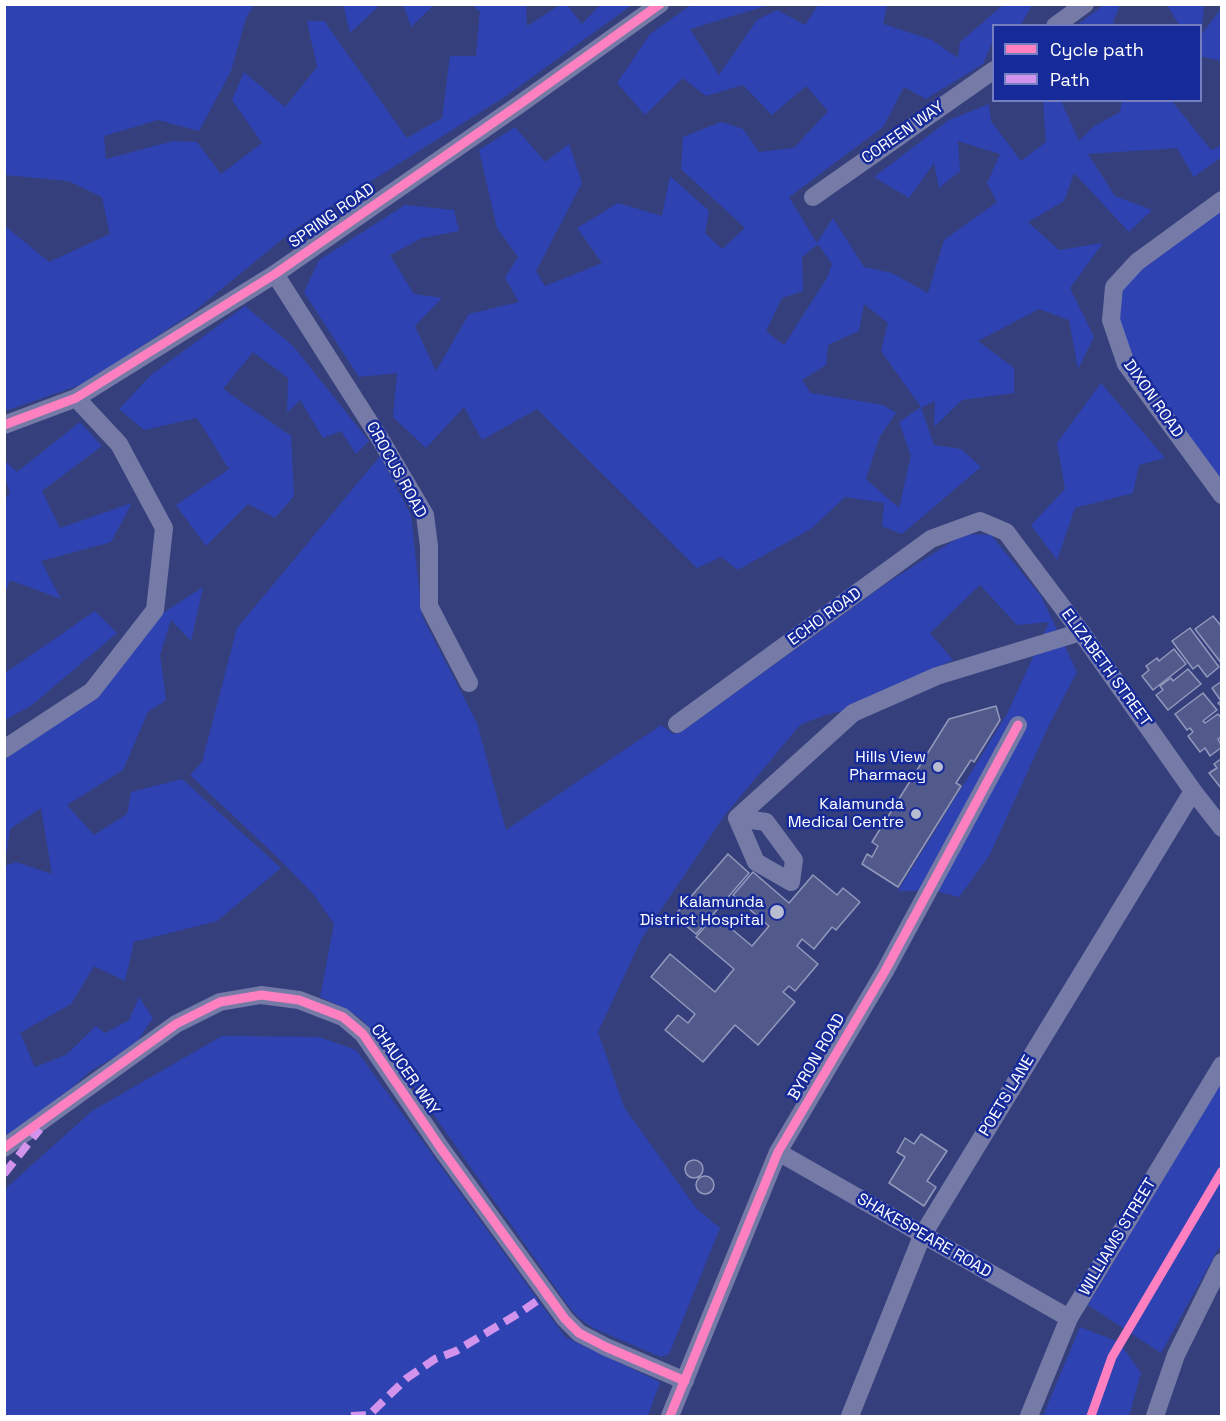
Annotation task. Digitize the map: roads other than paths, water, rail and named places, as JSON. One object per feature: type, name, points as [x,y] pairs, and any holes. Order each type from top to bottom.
[{"type":"street","name":"SPRING ROAD","points":[[4,425],[76,398],[275,274],[660,4]]},
{"type":"street","points":[[1059,24],[1085,4]]},
{"type":"street","name":"COREEN WAY","points":[[813,197],[992,70]]},
{"type":"street","name":"DIXON ROAD","points":[[1221,200],[1137,262],[1114,287],[1111,320],[1126,364],[1221,495]]},
{"type":"street","name":"CROCUS ROAD","points":[[275,274],[382,442],[425,515],[429,546],[429,606],[469,683]]},
{"type":"street","points":[[4,749],[92,691],[155,610],[164,528],[119,444],[76,398]]},
{"type":"street","name":"ELIZABETH STREET","points":[[980,521],[1006,532],[1081,632],[1221,828]]},
{"type":"street","name":"ECHO ROAD","points":[[677,724],[931,539],[980,521]]},
{"type":"street","points":[[736,818],[852,713],[938,676],[1081,632]]},
{"type":"street","name":"BYRON ROAD","points":[[670,1416],[778,1152],[885,971],[1018,725]]},
{"type":"street","name":"POETS LANE","points":[[850,1416],[922,1236],[1193,791]]},
{"type":"street","name":"CHAUCER WAY","points":[[4,1148],[176,1024],[220,1002],[261,995],[299,1000],[343,1017],[363,1034],[440,1147],[565,1319],[579,1333],[685,1381]]},
{"type":"street","name":"WILLIAMS STREET","points":[[1029,1416],[1069,1318],[1221,1065]]},
{"type":"street","name":"SHAKESPEARE ROAD","points":[[778,1152],[1069,1318]]},
{"type":"street","points":[[1155,1416],[1176,1355],[1221,1262]]},
{"type":"place","name":"Hills View Pharmacy","points":[[938,767]]},
{"type":"place","name":"Kalamunda Medical Centre","points":[[916,814]]},
{"type":"place","name":"Kalamunda District Hospital","points":[[777,912]]}]
